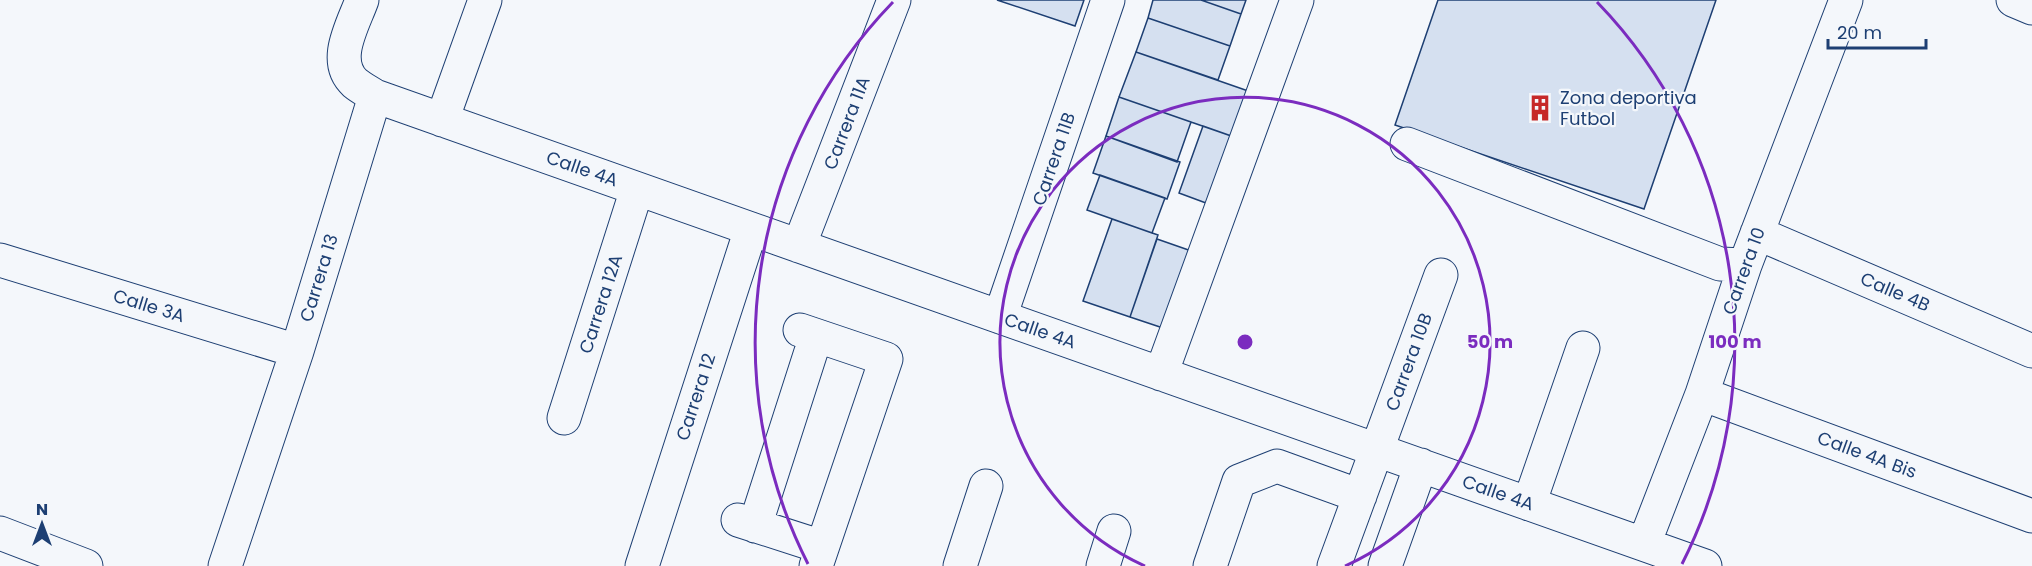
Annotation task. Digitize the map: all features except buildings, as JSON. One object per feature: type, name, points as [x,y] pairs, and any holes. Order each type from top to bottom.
[{"type":"street","points":[[362,0],[343,52],[345,67],[354,83],[375,96]]},
{"type":"street","points":[[442,120],[485,0]]},
{"type":"street","name":"Carrera 11A","points":[[799,246],[894,0]]},
{"type":"street","name":"Carrera 11B","points":[[1000,317],[1108,0]]},
{"type":"street","points":[[1161,374],[1297,0]]},
{"type":"street","name":"Carrera 10","points":[[1644,544],[1702,394],[1745,265],[1846,0]]},
{"type":"street","points":[[2013,0],[2032,8]]},
{"type":"street","name":"Calle 4A","points":[[375,96],[1705,566]]},
{"type":"street","name":"Carrera 13","points":[[225,566],[297,351],[375,96]]},
{"type":"street","points":[[1407,144],[1720,264],[1745,265]]},
{"type":"street","name":"Carrera 12A","points":[[564,418],[638,189]]},
{"type":"street","name":"Carrera 12","points":[[642,566],[751,229]]},
{"type":"street","name":"Calle 4B","points":[[1757,233],[2032,351]]},
{"type":"street","name":"Calle 3A","points":[[0,260],[297,351]]},
{"type":"street","name":"Carrera 10B","points":[[1334,566],[1441,274]]},
{"type":"street","points":[[808,333],[886,358],[819,556],[746,523],[808,333]]},
{"type":"street","points":[[1529,504],[1582,348]]},
{"type":"street","name":"Calle 4A Bis","points":[[1702,394],[2032,516]]},
{"type":"street","points":[[1385,566],[1420,465]]},
{"type":"street","points":[[1210,566],[1239,480],[1277,466],[1360,496]]},
{"type":"street","points":[[960,566],[986,486]]},
{"type":"street","points":[[1103,566],[1114,531]]},
{"type":"street","points":[[0,533],[86,566]]},
{"type":"place","name":"Zona deportiva Futbol","points":[[1540,108]]}]
